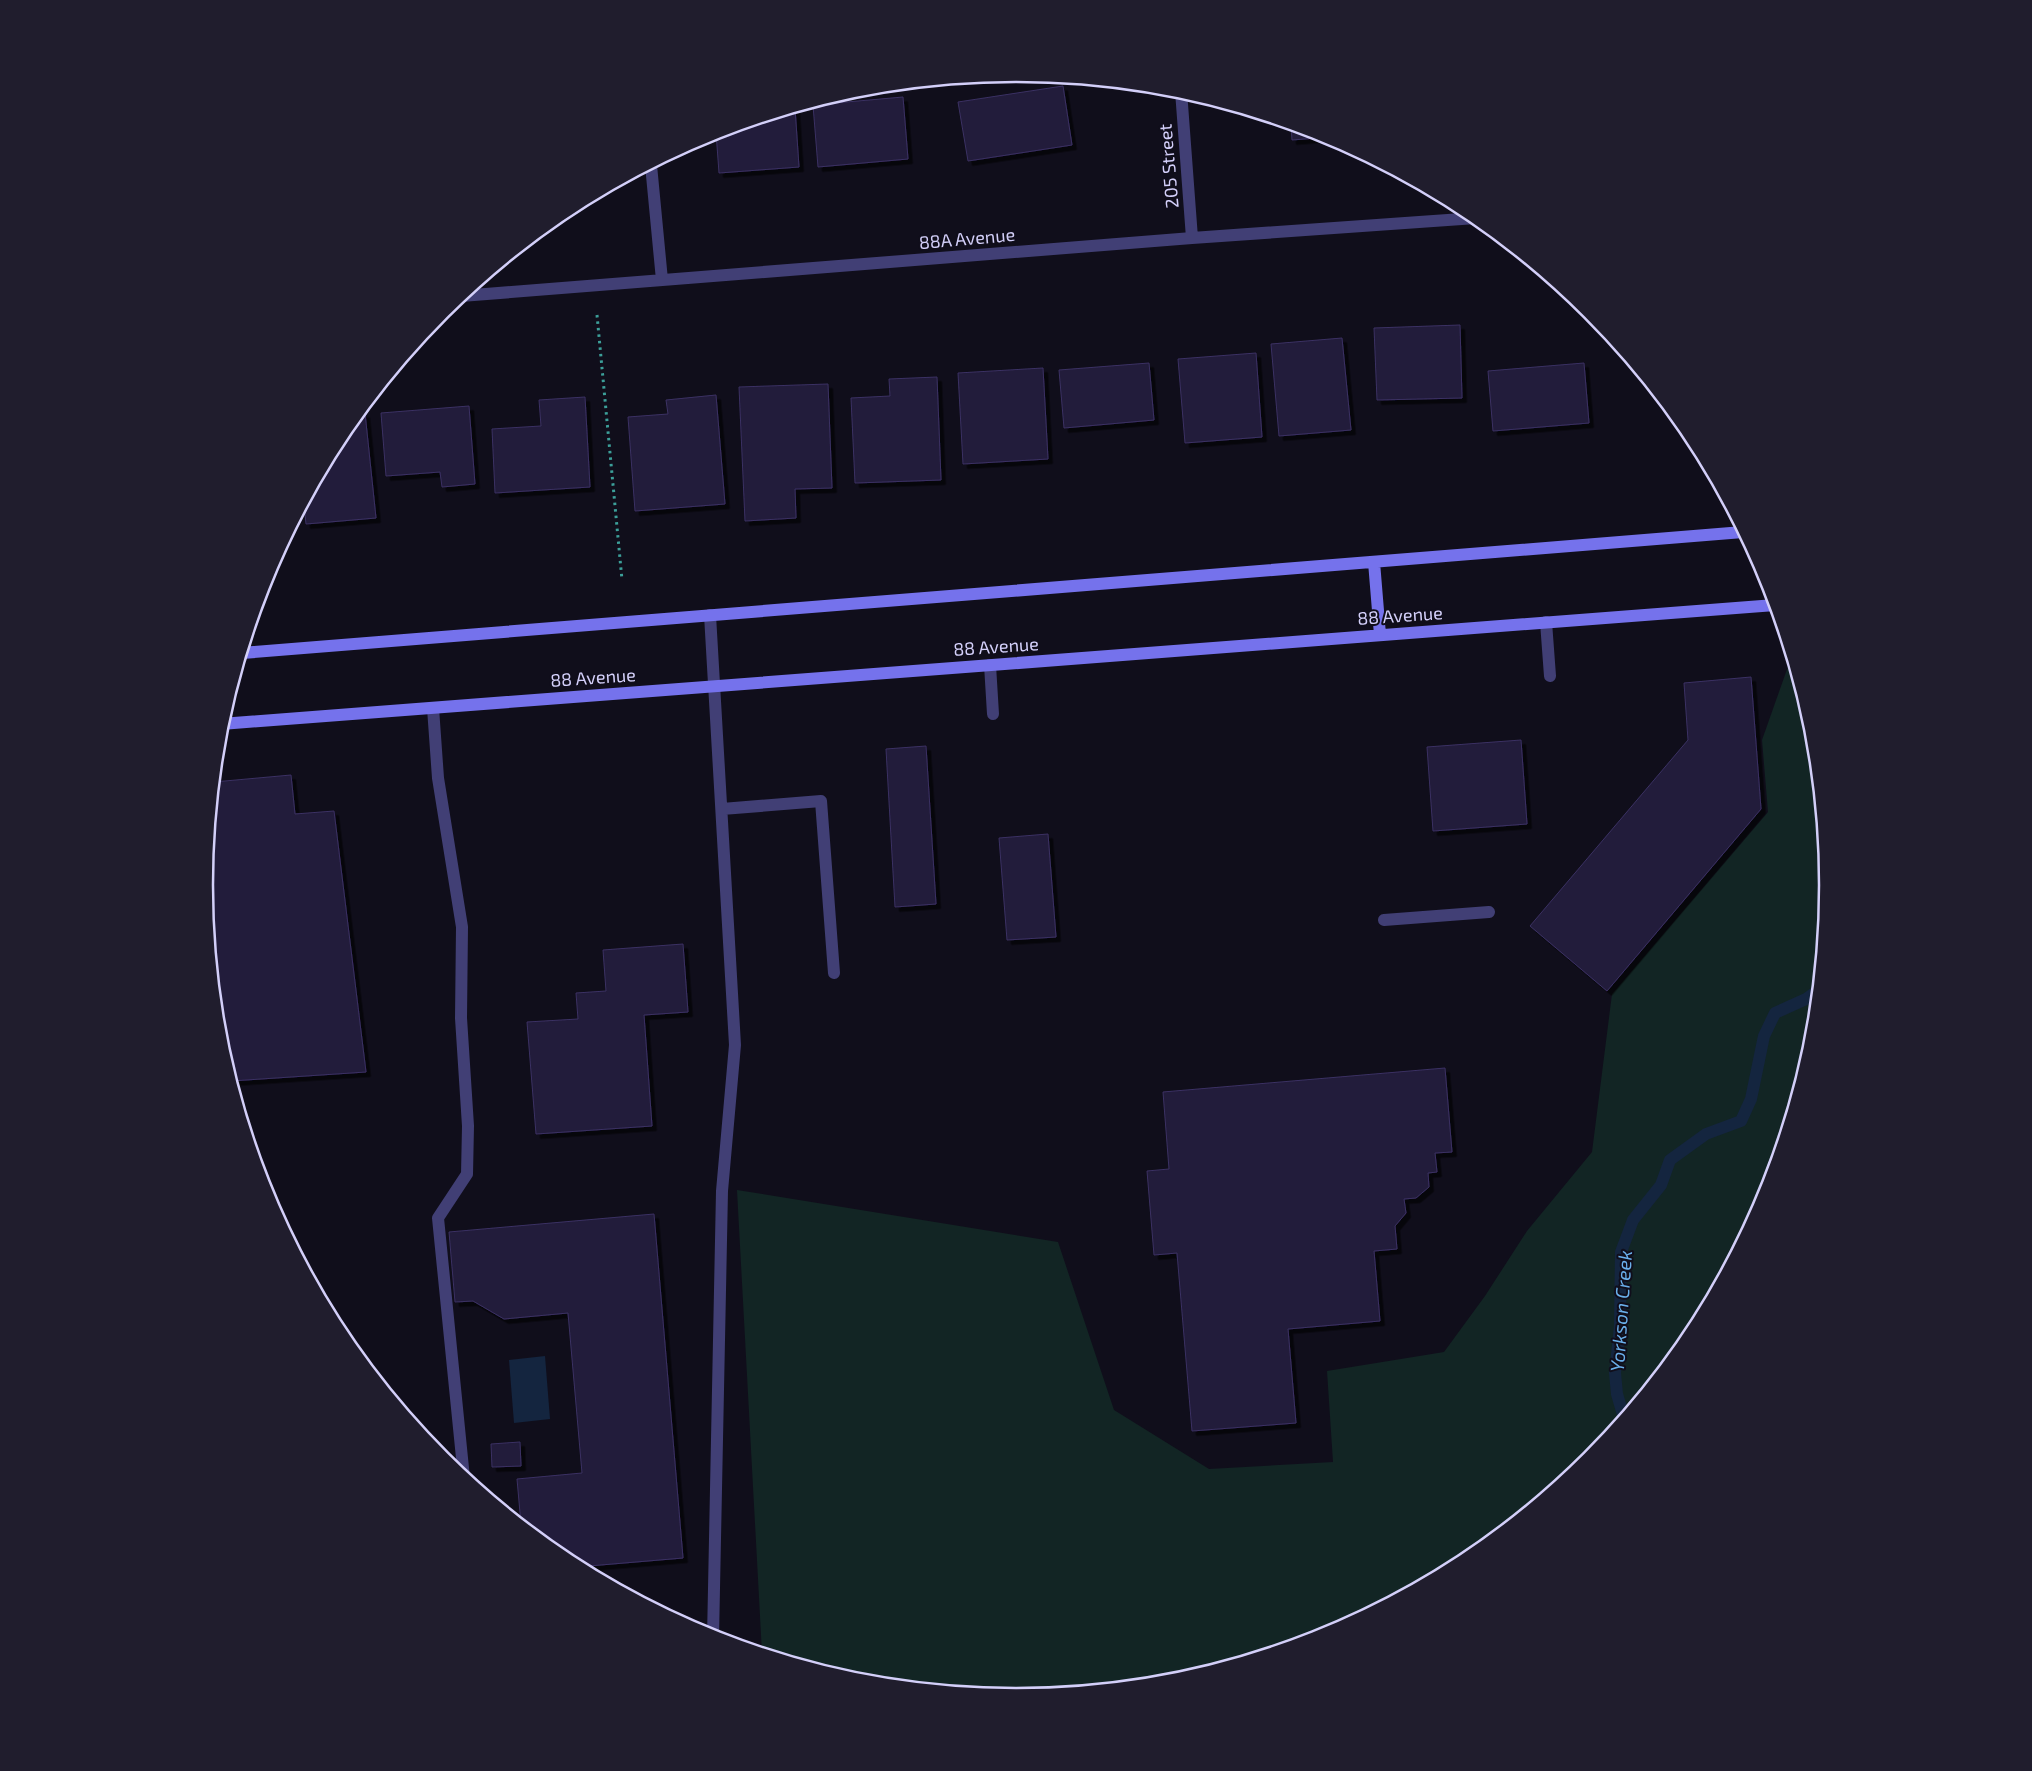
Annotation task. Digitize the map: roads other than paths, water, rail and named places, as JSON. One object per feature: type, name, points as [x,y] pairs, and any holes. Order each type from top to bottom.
[{"type":"main road","points":[[248,653],[1737,532]]},
{"type":"main road","points":[[1374,562],[1380,635]]},
{"type":"main road","name":"88 Avenue","points":[[229,723],[1768,606]]},
{"type":"street","name":"205 Street","points":[[1181,100],[1192,238]]},
{"type":"street","points":[[651,170],[662,280]]},
{"type":"street","name":"88A Avenue","points":[[473,295],[1192,238],[1463,219]]},
{"type":"street","points":[[710,615],[735,1045],[722,1192],[714,1629]]},
{"type":"street","points":[[1546,622],[1550,676]]},
{"type":"street","points":[[990,665],[993,714]]},
{"type":"street","points":[[433,708],[438,778],[462,927],[461,1018],[468,1126],[467,1174],[438,1218],[463,1467]]},
{"type":"street","points":[[722,810],[821,802],[834,973]]},
{"type":"street","points":[[1384,920],[1489,912]]},
{"type":"water","points":[[545,1356],[550,1419],[514,1423],[509,1360]]},
{"type":"waterway","name":"Yorkson Creek","points":[[1622,1412],[1617,1394],[1615,1373],[1620,1326],[1621,1252],[1633,1220],[1661,1185],[1670,1160],[1706,1134],[1741,1121],[1751,1099],[1764,1036],[1775,1013],[1811,995]]}]
